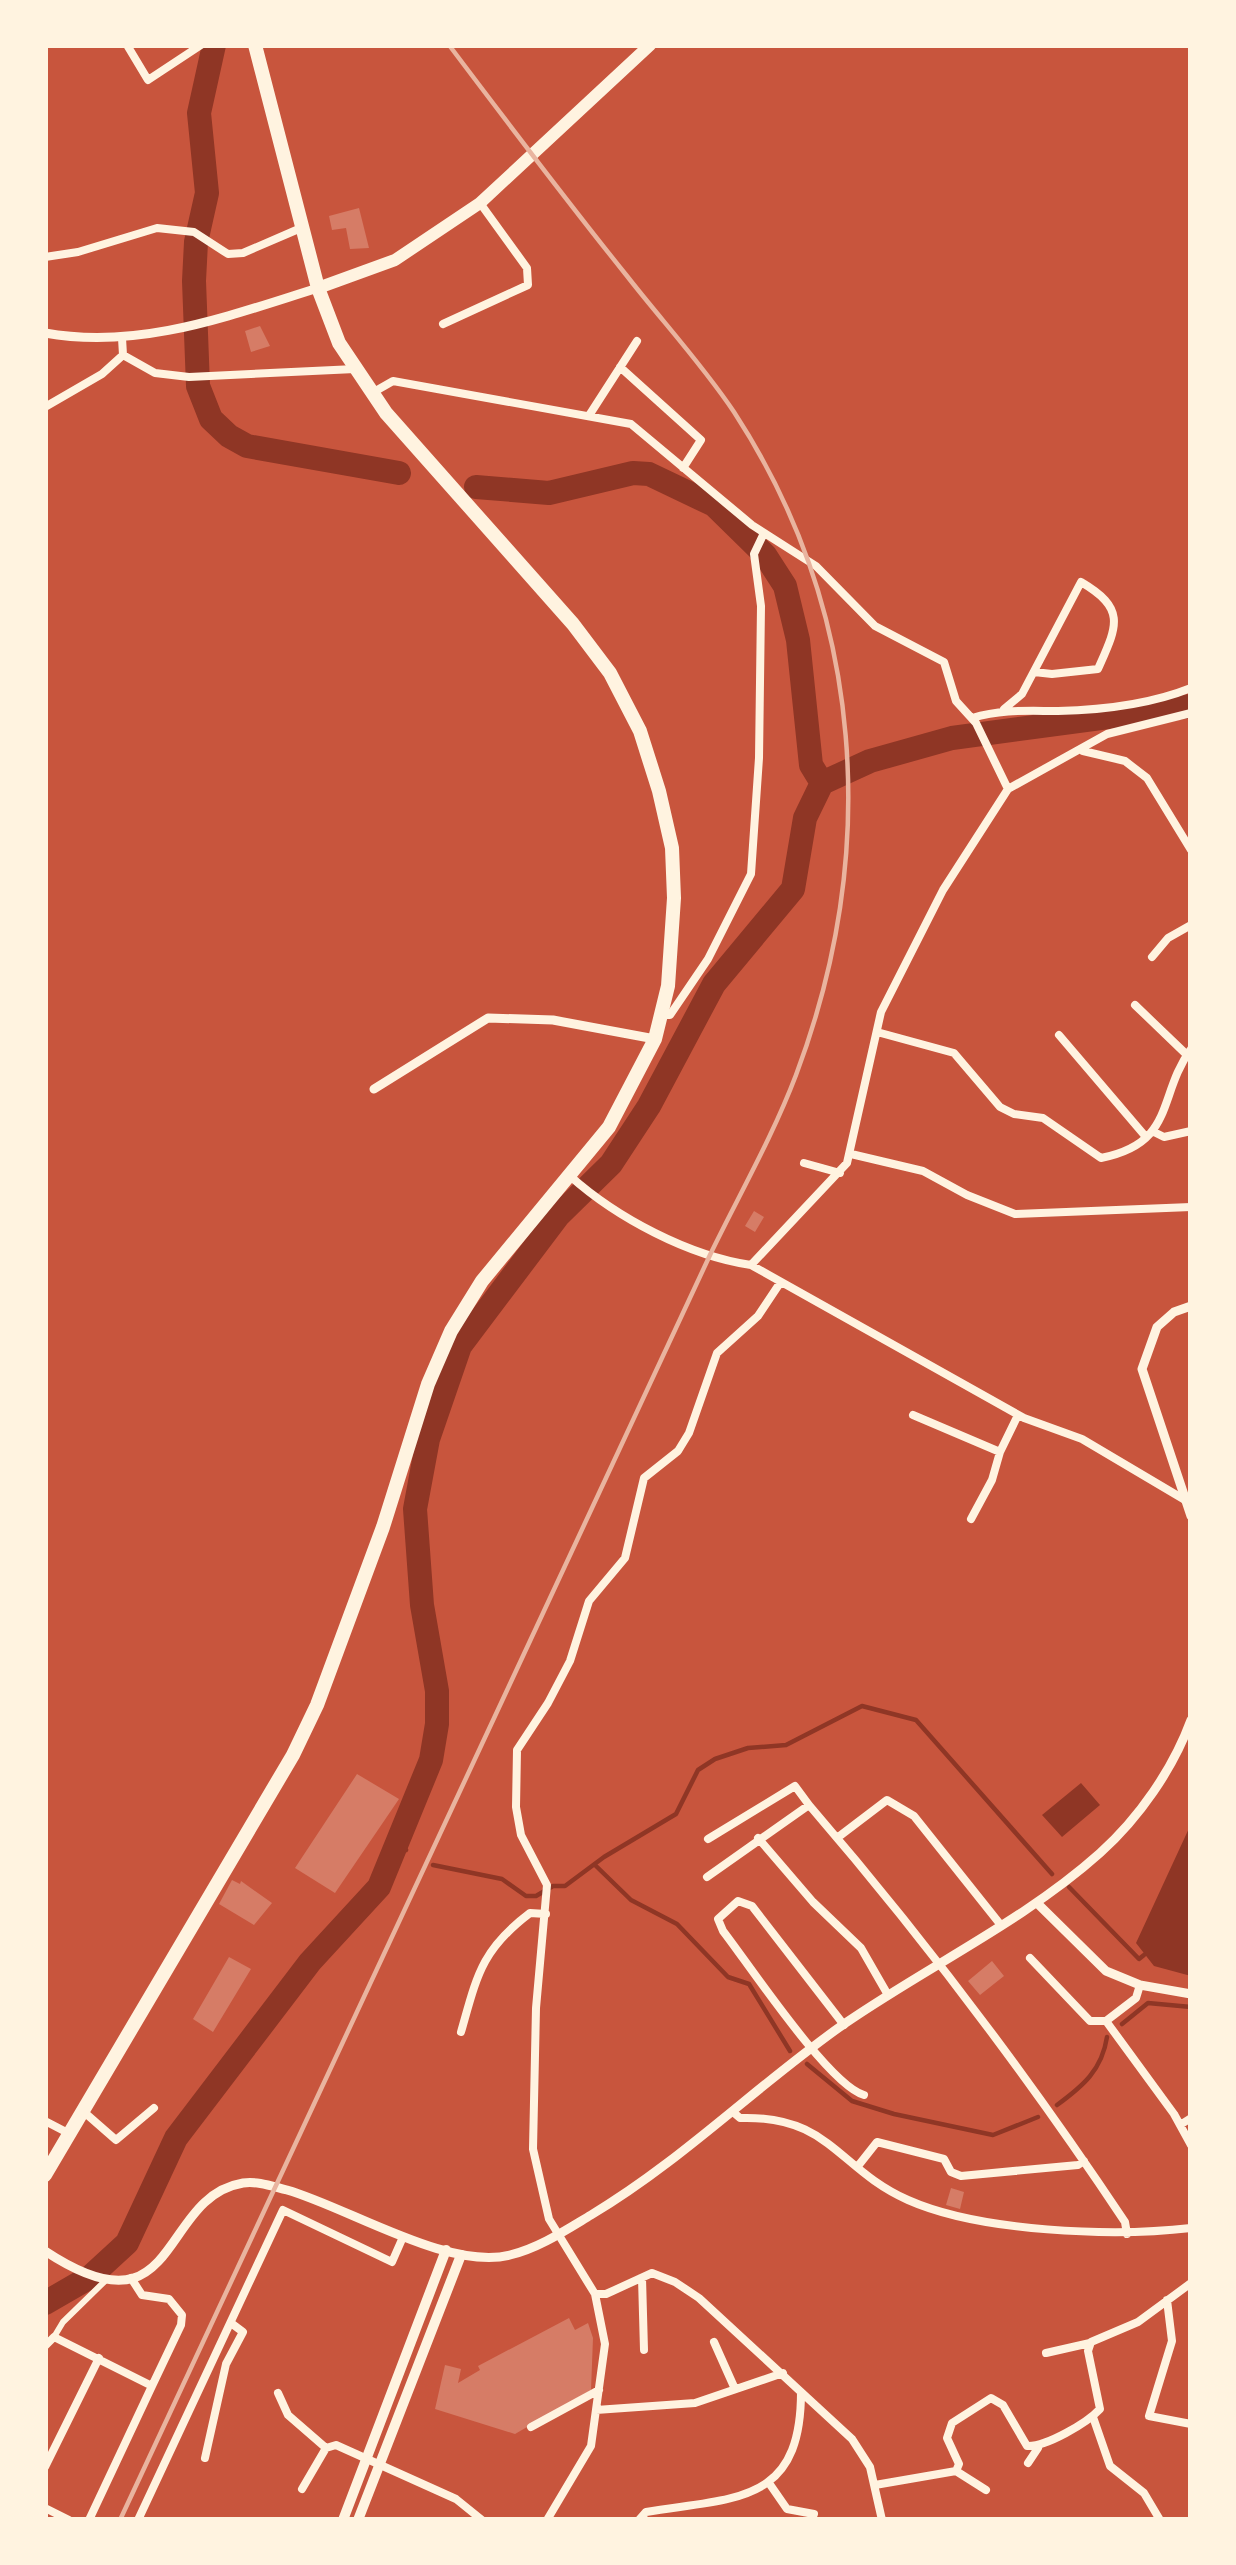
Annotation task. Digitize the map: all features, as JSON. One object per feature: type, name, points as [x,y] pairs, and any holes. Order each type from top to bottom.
[{"type":"highway","points":[[45,2175],[293,1755],[317,1706],[451,1331],[482,1282],[576,1182],[625,1102],[655,1040],[673,943],[672,848],[654,773],[633,716],[583,636],[457,497],[355,369],[318,289],[255,45]]},
{"type":"main road","points":[[318,289],[395,260],[481,203],[650,45]]},
{"type":"main road","points":[[343,2520],[446,2251]]},
{"type":"main road","points":[[358,2520],[461,2255]]},
{"type":"street","points":[[127,45],[148,80],[201,45]]},
{"type":"street","points":[[443,324],[528,285],[527,268],[481,203]]},
{"type":"street","points":[[45,257],[157,228],[194,232],[228,254],[243,253],[302,227]]},
{"type":"street","points":[[45,333],[122,338],[187,328],[318,289]]},
{"type":"street","points":[[45,407],[102,374],[122,355],[122,338]]},
{"type":"street","points":[[590,414],[637,340]]},
{"type":"street","points":[[122,355],[155,373],[189,376],[355,369]]},
{"type":"street","points":[[620,367],[701,440],[683,468]]},
{"type":"street","points":[[372,393],[394,381],[632,424],[762,537],[816,566],[875,626],[944,662],[956,701],[974,720],[1007,789]]},
{"type":"street","points":[[662,1015],[670,1015],[708,959],[752,874],[761,606],[754,554],[762,537]]},
{"type":"street","points":[[974,720],[1004,709],[1022,694],[1081,582],[1101,594],[1115,614],[1115,630],[1098,669],[1034,672]]},
{"type":"street","points":[[1004,709],[1111,706],[1191,688]]},
{"type":"street","points":[[751,1265],[839,1173],[851,1154],[881,1012],[973,838],[1007,789],[1107,734],[1191,713]]},
{"type":"street","points":[[1082,751],[1125,761],[1147,778],[1191,850]]},
{"type":"street","points":[[1152,957],[1168,938],[1191,926]]},
{"type":"street","points":[[877,1032],[954,1053],[1000,1107],[1043,1118],[1101,1159],[1117,1155],[1150,1134],[1188,1052],[1135,1005]]},
{"type":"street","points":[[374,1090],[488,1018],[553,1020],[655,1040]]},
{"type":"street","points":[[1059,1035],[1150,1134],[1164,1137],[1191,1131]]},
{"type":"street","points":[[851,1154],[923,1172],[1015,1214],[1191,1207]]},
{"type":"street","points":[[804,1163],[839,1173]]},
{"type":"street","points":[[576,1182],[632,1219],[710,1256],[751,1265],[1018,1415],[1082,1439],[1185,1500]]},
{"type":"street","points":[[547,2520],[592,2446],[605,2344],[595,2294],[549,2219],[533,2149],[536,2008],[547,1888],[521,1835],[516,1807],[517,1750],[570,1660],[589,1601],[626,1558],[644,1478],[678,1451],[717,1353],[758,1316],[780,1283]]},
{"type":"street","points":[[1191,1306],[1174,1312],[1157,1327],[1142,1370],[1191,1516]]},
{"type":"street","points":[[913,1415],[1000,1452]]},
{"type":"street","points":[[971,1519],[1018,1415]]},
{"type":"street","points":[[50,2255],[102,2281],[131,2278],[157,2265],[208,2198],[236,2184],[256,2181],[461,2255],[507,2257],[558,2235],[647,2182],[812,2048],[936,1963],[1037,1903],[1099,1854],[1128,1825],[1180,1748],[1191,1720]]},
{"type":"street","points":[[708,1839],[794,1786],[936,1963],[1084,2161],[1125,2222],[1127,2234]]},
{"type":"street","points":[[838,1838],[887,1800],[914,1816],[1000,1924]]},
{"type":"street","points":[[706,1877],[808,1805]]},
{"type":"street","points":[[758,1838],[861,1948],[888,1995]]},
{"type":"street","points":[[844,2025],[752,1906],[738,1901],[718,1919],[812,2048],[854,2092],[864,2095]]},
{"type":"street","points":[[1037,1903],[1106,1971],[1140,1985],[1191,1994]]},
{"type":"street","points":[[461,2032],[489,1952],[530,1913],[546,1914]]},
{"type":"street","points":[[1030,1958],[1090,2020],[1106,2021],[1136,1998],[1140,1985]]},
{"type":"street","points":[[1106,2021],[1191,2145]]},
{"type":"street","points":[[83,2112],[116,2140],[154,2108]]},
{"type":"street","points":[[734,2112],[740,2118],[766,2117],[805,2127],[893,2192],[938,2211],[1083,2233],[1191,2228]]},
{"type":"street","points":[[1180,2125],[1191,2118]]},
{"type":"street","points":[[45,2121],[70,2134]]},
{"type":"street","points":[[858,2166],[877,2142],[944,2159],[951,2172],[961,2176],[1084,2161]]},
{"type":"street","points":[[138,2520],[284,2210],[392,2262],[403,2237]]},
{"type":"street","points":[[595,2294],[606,2294],[652,2273],[699,2298],[852,2439],[870,2468],[881,2520]]},
{"type":"street","points":[[89,2520],[182,2325],[182,2314],[169,2299],[140,2293],[131,2278]]},
{"type":"street","points":[[642,2278],[644,2350]]},
{"type":"street","points":[[45,2346],[102,2281]]},
{"type":"street","points":[[1046,2353],[1091,2342],[1138,2322],[1191,2283]]},
{"type":"street","points":[[1167,2300],[1172,2341],[1149,2416],[1191,2424]]},
{"type":"street","points":[[205,2458],[226,2364],[243,2332],[231,2323]]},
{"type":"street","points":[[54,2337],[152,2386]]},
{"type":"street","points":[[715,2342],[735,2389]]},
{"type":"street","points":[[1028,2463],[1039,2447],[1100,2409],[1088,2351],[1091,2342]]},
{"type":"street","points":[[45,2467],[99,2358]]},
{"type":"street","points":[[596,2410],[695,2403],[783,2373]]},
{"type":"street","points":[[531,2427],[599,2390]]},
{"type":"street","points":[[639,2520],[646,2512],[735,2498],[769,2482],[795,2451],[801,2390]]},
{"type":"street","points":[[278,2392],[288,2414],[331,2447],[401,2472],[456,2499],[482,2520]]},
{"type":"street","points":[[956,2470],[959,2464],[947,2438],[952,2422],[991,2398],[1003,2404],[1027,2446],[1039,2447]]},
{"type":"street","points":[[1093,2416],[1110,2466],[1144,2492],[1160,2520]]},
{"type":"street","points":[[302,2489],[331,2447]]},
{"type":"street","points":[[875,2486],[956,2470],[986,2490]]},
{"type":"street","points":[[769,2482],[787,2509],[814,2514]]},
{"type":"street","points":[[45,2508],[69,2520]]},
{"type":"shaded area","points":[[1081,1783],[1100,1805],[1062,1837],[1042,1815]]},
{"type":"shaded area","points":[[1191,1824],[1191,1976],[1154,1966],[1136,1943]]},
{"type":"building","points":[[359,208],[369,248],[350,249],[346,228],[332,230],[329,216]]},
{"type":"building","points":[[260,326],[270,346],[251,352],[245,331]]},
{"type":"building","points":[[754,1211],[764,1217],[755,1232],[745,1226]]},
{"type":"building","points":[[357,1774],[399,1799],[335,1893],[295,1868]]},
{"type":"building","points":[[232,1880],[241,1881],[272,1903],[254,1925],[219,1904]]},
{"type":"building","points":[[229,1957],[251,1969],[213,2032],[193,2019]]},
{"type":"building","points":[[992,1961],[1004,1976],[980,1995],[968,1981]]},
{"type":"building","points":[[951,2188],[964,2192],[960,2209],[946,2205]]},
{"type":"building","points":[[569,2318],[575,2330],[588,2323],[593,2338],[591,2390],[515,2434],[435,2409],[445,2365],[461,2369],[458,2383],[480,2370],[478,2366]]},
{"type":"waterway","points":[[214,45],[199,113],[207,193],[196,242],[194,281],[198,386],[211,419],[247,446],[399,473]]},
{"type":"waterway","points":[[476,487],[549,493],[633,473],[649,474],[714,505],[765,555],[785,586],[798,640],[811,765],[822,783]]},
{"type":"waterway","points":[[45,2303],[90,2277],[127,2243],[176,2138],[310,1962],[379,1887],[431,1760],[437,1724],[415,1509],[428,1439],[460,1346],[558,1216],[611,1164],[649,1106],[714,984],[793,889],[805,818],[822,783],[870,761],[952,738],[1191,706]]},
{"type":"waterway","points":[[433,1865],[502,1879],[526,1896],[565,1886],[676,1814],[698,1770],[715,1759],[748,1748],[786,1745],[862,1706],[916,1720],[1052,1874]]},
{"type":"waterway","points":[[398,1845],[406,1850]]},
{"type":"waterway","points":[[595,1865],[631,1900],[677,1924],[728,1977],[749,1984],[790,2051]]},
{"type":"waterway","points":[[1069,1887],[1139,1959],[1144,1955]]},
{"type":"waterway","points":[[1122,2024],[1148,2003],[1191,2007]]},
{"type":"waterway","points":[[1057,2105],[1090,2076],[1107,2037]]},
{"type":"waterway","points":[[807,2064],[852,2101],[894,2114],[993,2135],[1038,2117]]},
{"type":"railway","points":[[120,2520],[710,1255],[777,1121],[823,991],[840,906],[848,820],[846,735],[833,651],[811,569],[778,489],[722,394],[449,45]]}]
